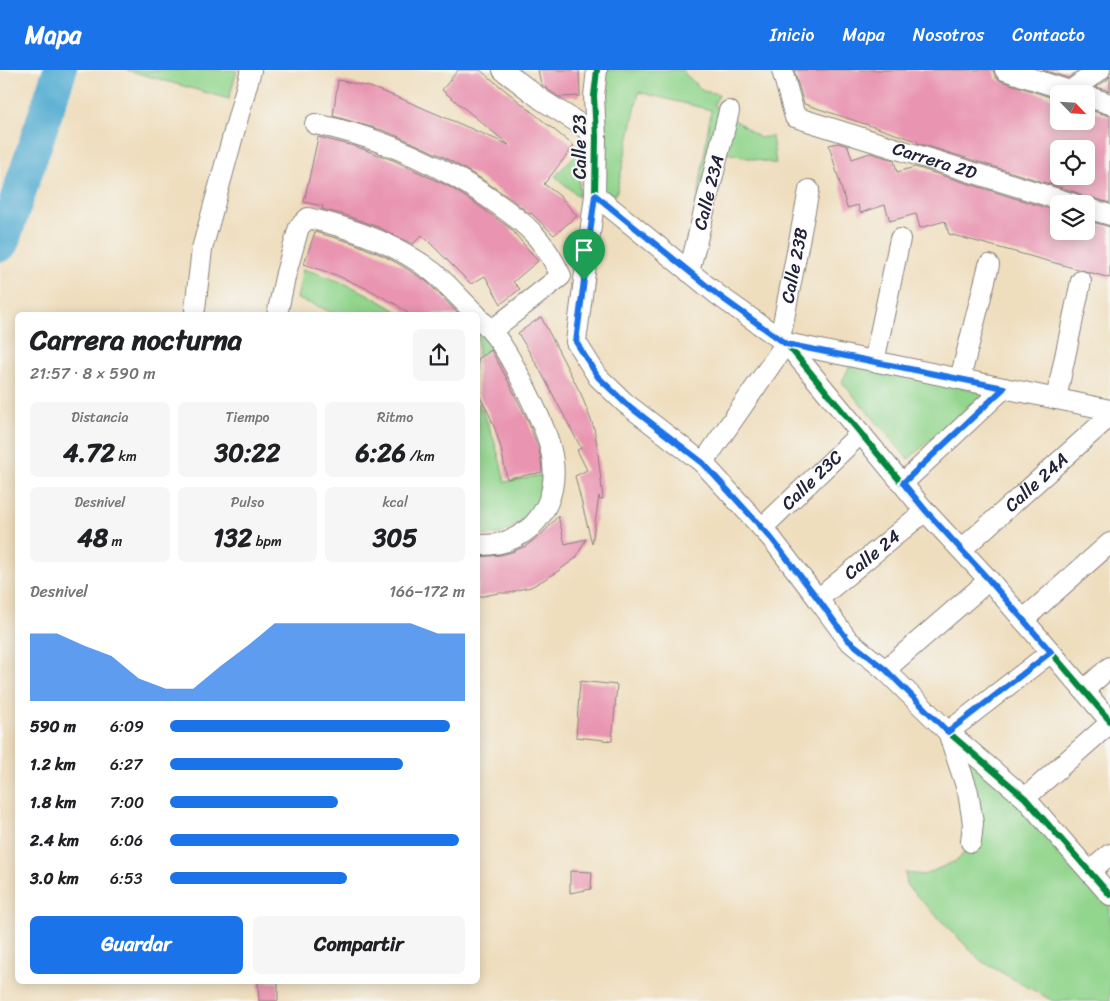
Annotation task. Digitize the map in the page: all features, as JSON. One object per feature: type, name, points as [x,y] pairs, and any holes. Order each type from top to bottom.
[{"type":"street","points":[[195,309],[202,249],[251,70]]},
{"type":"street","points":[[503,70],[529,91],[580,124],[596,137]]},
{"type":"street","points":[[525,70],[529,91]]},
{"type":"street","name":"Calle 23","points":[[597,70],[594,96],[596,137],[595,195],[576,342],[598,377],[625,403],[703,463]]},
{"type":"street","name":"Carrera 2D","points":[[782,70],[795,118],[1050,197]]},
{"type":"street","points":[[1005,70],[1051,85]]},
{"type":"street","points":[[1086,85],[1100,70]]},
{"type":"street","points":[[1095,99],[1110,104]]},
{"type":"street","name":"Calle 23A","points":[[689,272],[729,111]]},
{"type":"street","points":[[315,124],[385,143],[437,167],[478,191],[510,213],[532,232],[545,248],[561,276]]},
{"type":"street","name":"Calle 23B","points":[[703,463],[783,341],[809,190]]},
{"type":"street","points":[[595,195],[718,295],[783,341],[926,511],[962,549],[1110,722],[1025,798]]},
{"type":"street","points":[[1095,211],[1110,215]]},
{"type":"street","points":[[278,312],[299,226],[308,218],[358,233],[412,258],[434,273],[474,312]]},
{"type":"street","points":[[874,362],[900,239]]},
{"type":"street","points":[[960,379],[989,265]]},
{"type":"street","points":[[491,331],[561,276],[584,280]]},
{"type":"street","points":[[1056,399],[1081,281]]},
{"type":"street","points":[[480,318],[511,360],[550,443],[554,468],[550,496],[543,513],[533,525],[524,533],[508,541],[480,545]]},
{"type":"street","points":[[783,341],[874,362],[1110,410]]},
{"type":"street","points":[[903,483],[1004,388]]},
{"type":"street","name":"Calle 24A","points":[[962,549],[1110,416]]},
{"type":"street","name":"Calle 23C","points":[[762,528],[861,433]]},
{"type":"street","points":[[703,463],[762,528],[848,640],[886,670],[948,732],[1025,798],[1110,895]]},
{"type":"street","name":"Calle 24","points":[[818,599],[926,511]]},
{"type":"street","points":[[1023,620],[1110,543]]},
{"type":"street","points":[[886,670],[989,580]]},
{"type":"street","points":[[948,732],[1051,652]]},
{"type":"street","points":[[1084,690],[1110,667]]},
{"type":"street","points":[[948,732],[968,792],[973,823],[971,842]]},
{"type":"street","points":[[1090,872],[1110,854]]},
{"type":"green space","points":[[127,70],[237,70],[229,99]]},
{"type":"green space","points":[[598,70],[685,70],[683,72],[703,91],[719,94],[714,105],[760,138],[772,136],[776,164],[722,152],[690,249],[711,110],[639,92],[616,195],[599,190]]},
{"type":"green space","points":[[580,150],[579,197],[555,176]]},
{"type":"green space","points":[[303,269],[355,288],[397,312],[330,312],[297,299]]},
{"type":"green space","points":[[480,332],[496,345],[480,356]]},
{"type":"green space","points":[[851,363],[987,393],[908,459],[842,382]]},
{"type":"green space","points":[[480,406],[494,441],[505,482],[546,474],[543,495],[527,520],[501,534],[480,536]]},
{"type":"green space","points":[[953,722],[1021,782],[1110,904],[1110,1001],[1053,1001],[981,961],[908,887],[905,873],[924,875],[958,860],[977,836]]},
{"type":"building","points":[[458,70],[480,70],[574,146],[544,184],[560,196],[577,216],[554,235],[531,213],[480,178],[442,156],[382,130],[333,116],[338,80],[370,87],[402,99],[509,145],[442,90]]},
{"type":"building","points":[[538,70],[579,70],[580,96],[559,97],[541,84]]},
{"type":"building","points":[[794,70],[993,70],[996,78],[1001,81],[1050,97],[1050,130],[1095,130],[1095,112],[1110,116],[1110,203],[1095,199],[1095,195],[1080,195],[1052,185],[1095,185],[1095,140],[1050,140],[1050,184],[918,143],[917,141],[804,104]]},
{"type":"building","points":[[1043,70],[1079,70],[1068,78]]},
{"type":"building","points":[[1110,76],[1110,91],[1096,87],[1107,80]]},
{"type":"building","points":[[318,137],[354,146],[393,160],[450,187],[511,229],[538,261],[513,282],[520,289],[501,304],[485,276],[471,284],[422,235],[413,244],[378,227],[322,209],[323,206],[304,202]]},
{"type":"building","points":[[838,143],[848,146],[852,159],[870,153],[894,160],[897,172],[915,167],[1050,209],[1050,240],[1095,240],[1095,223],[1110,227],[1110,278],[949,234],[945,221],[920,228],[916,214],[890,221],[885,205],[860,213],[858,205],[847,208],[829,145]]},
{"type":"building","points":[[315,232],[353,243],[384,256],[426,281],[457,312],[406,312],[368,289],[304,264]]},
{"type":"building","points":[[541,317],[581,394],[594,428],[603,499],[600,500],[599,496],[592,544],[575,476],[587,470],[577,450],[581,448],[540,370],[518,333]]},
{"type":"building","points":[[491,350],[506,377],[528,421],[538,447],[542,472],[507,479],[495,429],[480,397],[480,358]]},
{"type":"building","points":[[558,516],[565,544],[586,539],[576,558],[554,574],[531,587],[510,593],[480,597],[480,557],[512,552],[526,546],[542,534]]},
{"type":"building","points":[[580,681],[617,685],[612,741],[576,737]]},
{"type":"building","points":[[570,871],[592,872],[591,889],[570,893]]},
{"type":"building","points":[[258,984],[278,984],[278,1001],[259,1001]]},
{"type":"waterway","points":[[0,245],[60,70]]},
{"type":"cycle path","points":[[597,70],[594,96],[596,137],[595,195],[576,342],[598,377],[625,403],[703,463],[772,539],[848,640],[885,670],[948,732],[1025,798],[1110,895]]},
{"type":"cycle path","points":[[595,195],[718,295],[786,343],[925,511],[989,580],[1110,721]]},
{"type":"route","points":[[595,195],[718,295],[786,344],[1004,388],[903,483],[1051,652],[948,732],[886,670],[848,640],[772,539],[703,463],[625,403],[598,377],[576,342],[584,280],[595,195]]}]
